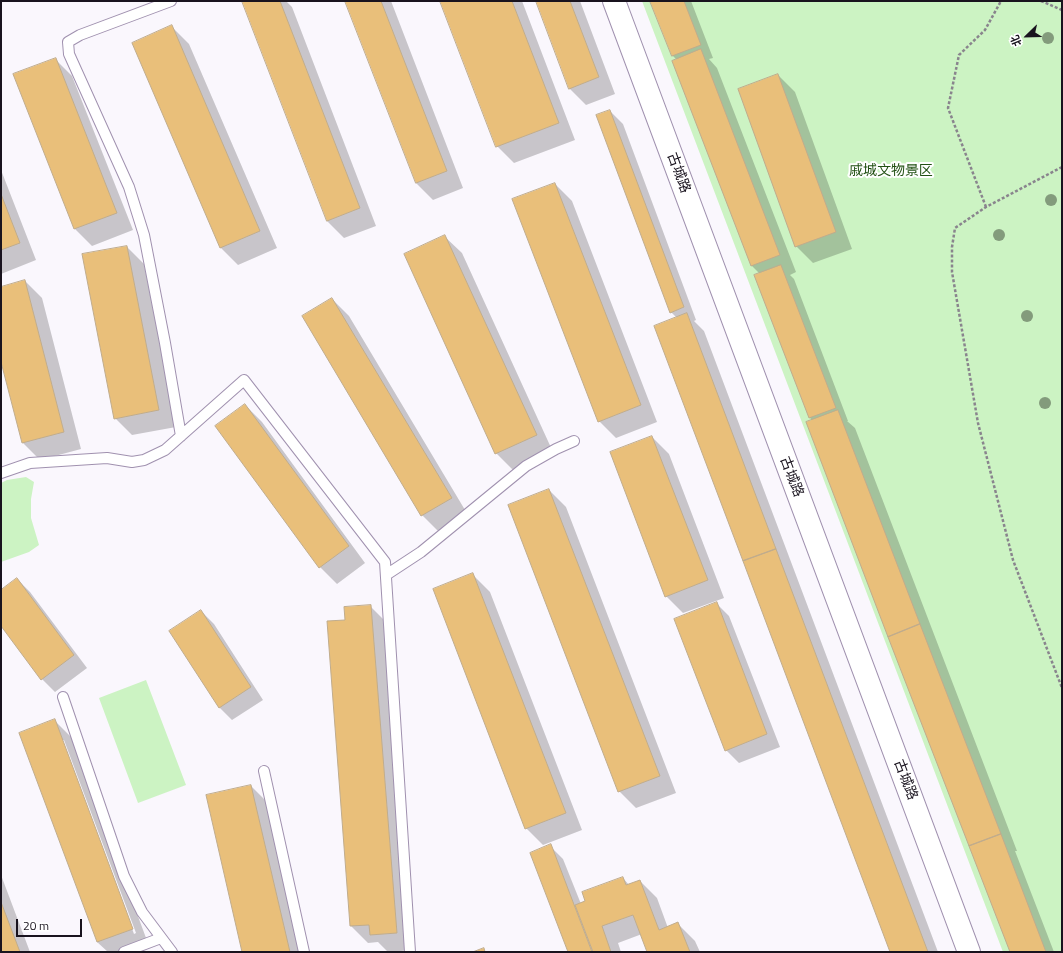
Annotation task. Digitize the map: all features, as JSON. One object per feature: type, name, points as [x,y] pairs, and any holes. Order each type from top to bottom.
[{"type":"street","name":"古城路","points":[[614,1],[969,952]]},
{"type":"lane","points":[[171,1],[80,35],[68,42],[69,54],[129,187],[144,235],[165,343],[180,436]]},
{"type":"lane","points":[[1,473],[30,463],[107,458],[132,462],[144,460],[165,450],[244,380],[385,562],[410,952]]},
{"type":"lane","points":[[386,575],[421,552],[526,466],[556,449],[574,441]]},
{"type":"lane","points":[[63,697],[124,876],[142,912],[172,952]]},
{"type":"lane","points":[[264,771],[304,952]]},
{"type":"lane","points":[[124,952],[161,938]]},
{"type":"path","points":[[986,207],[948,108],[960,55],[985,30],[1001,1]]},
{"type":"path","points":[[1042,1],[1062,10]]},
{"type":"path","points":[[1062,167],[986,207],[955,228],[952,247],[952,272],[978,423],[1013,560],[1062,688]]},
{"type":"green space","name":"戚城文物景区","points":[[642,1],[1062,1],[1062,952],[1003,952]]},
{"type":"green space","points":[[26,477],[34,482],[31,499],[31,518],[39,545],[29,552],[1,562],[1,483],[7,480]]},
{"type":"green space","points":[[146,680],[186,785],[138,803],[99,698]]},
{"type":"building","points":[[242,1],[280,1],[360,208],[327,221]]},
{"type":"building","points":[[345,1],[381,1],[447,171],[416,183]]},
{"type":"building","points":[[440,1],[512,1],[559,123],[496,147]]},
{"type":"building","points":[[536,1],[570,1],[599,77],[569,89]]},
{"type":"building","points":[[650,1],[684,1],[701,45],[672,56]]},
{"type":"building","points":[[172,25],[260,231],[220,248],[132,43]]},
{"type":"building","points":[[701,49],[780,255],[751,266],[672,61]]},
{"type":"building","points":[[56,58],[117,213],[74,229],[13,74]]},
{"type":"building","points":[[778,74],[836,232],[795,247],[738,89]]},
{"type":"building","points":[[610,110],[684,307],[670,313],[596,115]]},
{"type":"building","points":[[555,183],[641,405],[598,422],[512,199]]},
{"type":"building","points":[[1,194],[20,243],[1,250]]},
{"type":"building","points":[[445,235],[537,435],[495,454],[404,254]]},
{"type":"building","points":[[127,246],[159,410],[114,419],[82,254]]},
{"type":"building","points":[[781,265],[836,408],[809,418],[754,275]]},
{"type":"building","points":[[25,280],[64,432],[22,443],[1,362],[1,287]]},
{"type":"building","points":[[332,298],[452,498],[421,516],[302,316]]},
{"type":"building","points":[[687,313],[776,549],[743,561],[654,326]]},
{"type":"building","points":[[245,404],[349,546],[319,568],[215,426]]},
{"type":"building","points":[[838,410],[920,624],[888,637],[806,422]]},
{"type":"building","points":[[652,436],[708,580],[665,597],[610,452]]},
{"type":"building","points":[[549,489],[660,776],[618,792],[508,505]]},
{"type":"building","points":[[776,549],[928,952],[890,952],[743,561]]},
{"type":"building","points":[[473,573],[566,813],[525,829],[433,589]]},
{"type":"building","points":[[17,578],[74,655],[41,680],[1,626],[1,590]]},
{"type":"building","points":[[717,602],[767,734],[725,751],[674,619]]},
{"type":"building","points":[[371,605],[397,933],[370,935],[369,925],[350,926],[327,621],[345,620],[344,607]]},
{"type":"building","points":[[201,610],[251,687],[219,708],[169,631]]},
{"type":"building","points":[[920,624],[1001,834],[969,846],[888,637]]},
{"type":"building","points":[[55,719],[133,929],[97,942],[19,733]]},
{"type":"building","points":[[251,785],[290,952],[242,952],[206,795]]},
{"type":"building","points":[[1001,834],[1046,952],[1010,952],[969,846]]},
{"type":"building","points":[[551,844],[592,952],[568,952],[530,853]]},
{"type":"building","points":[[623,877],[626,885],[640,880],[659,930],[678,922],[690,952],[647,952],[633,915],[602,926],[611,952],[593,952],[575,905],[585,901],[582,892]]},
{"type":"building","points":[[1,902],[20,952],[1,952]]},
{"type":"building","points":[[484,948],[485,952],[473,952]]}]
